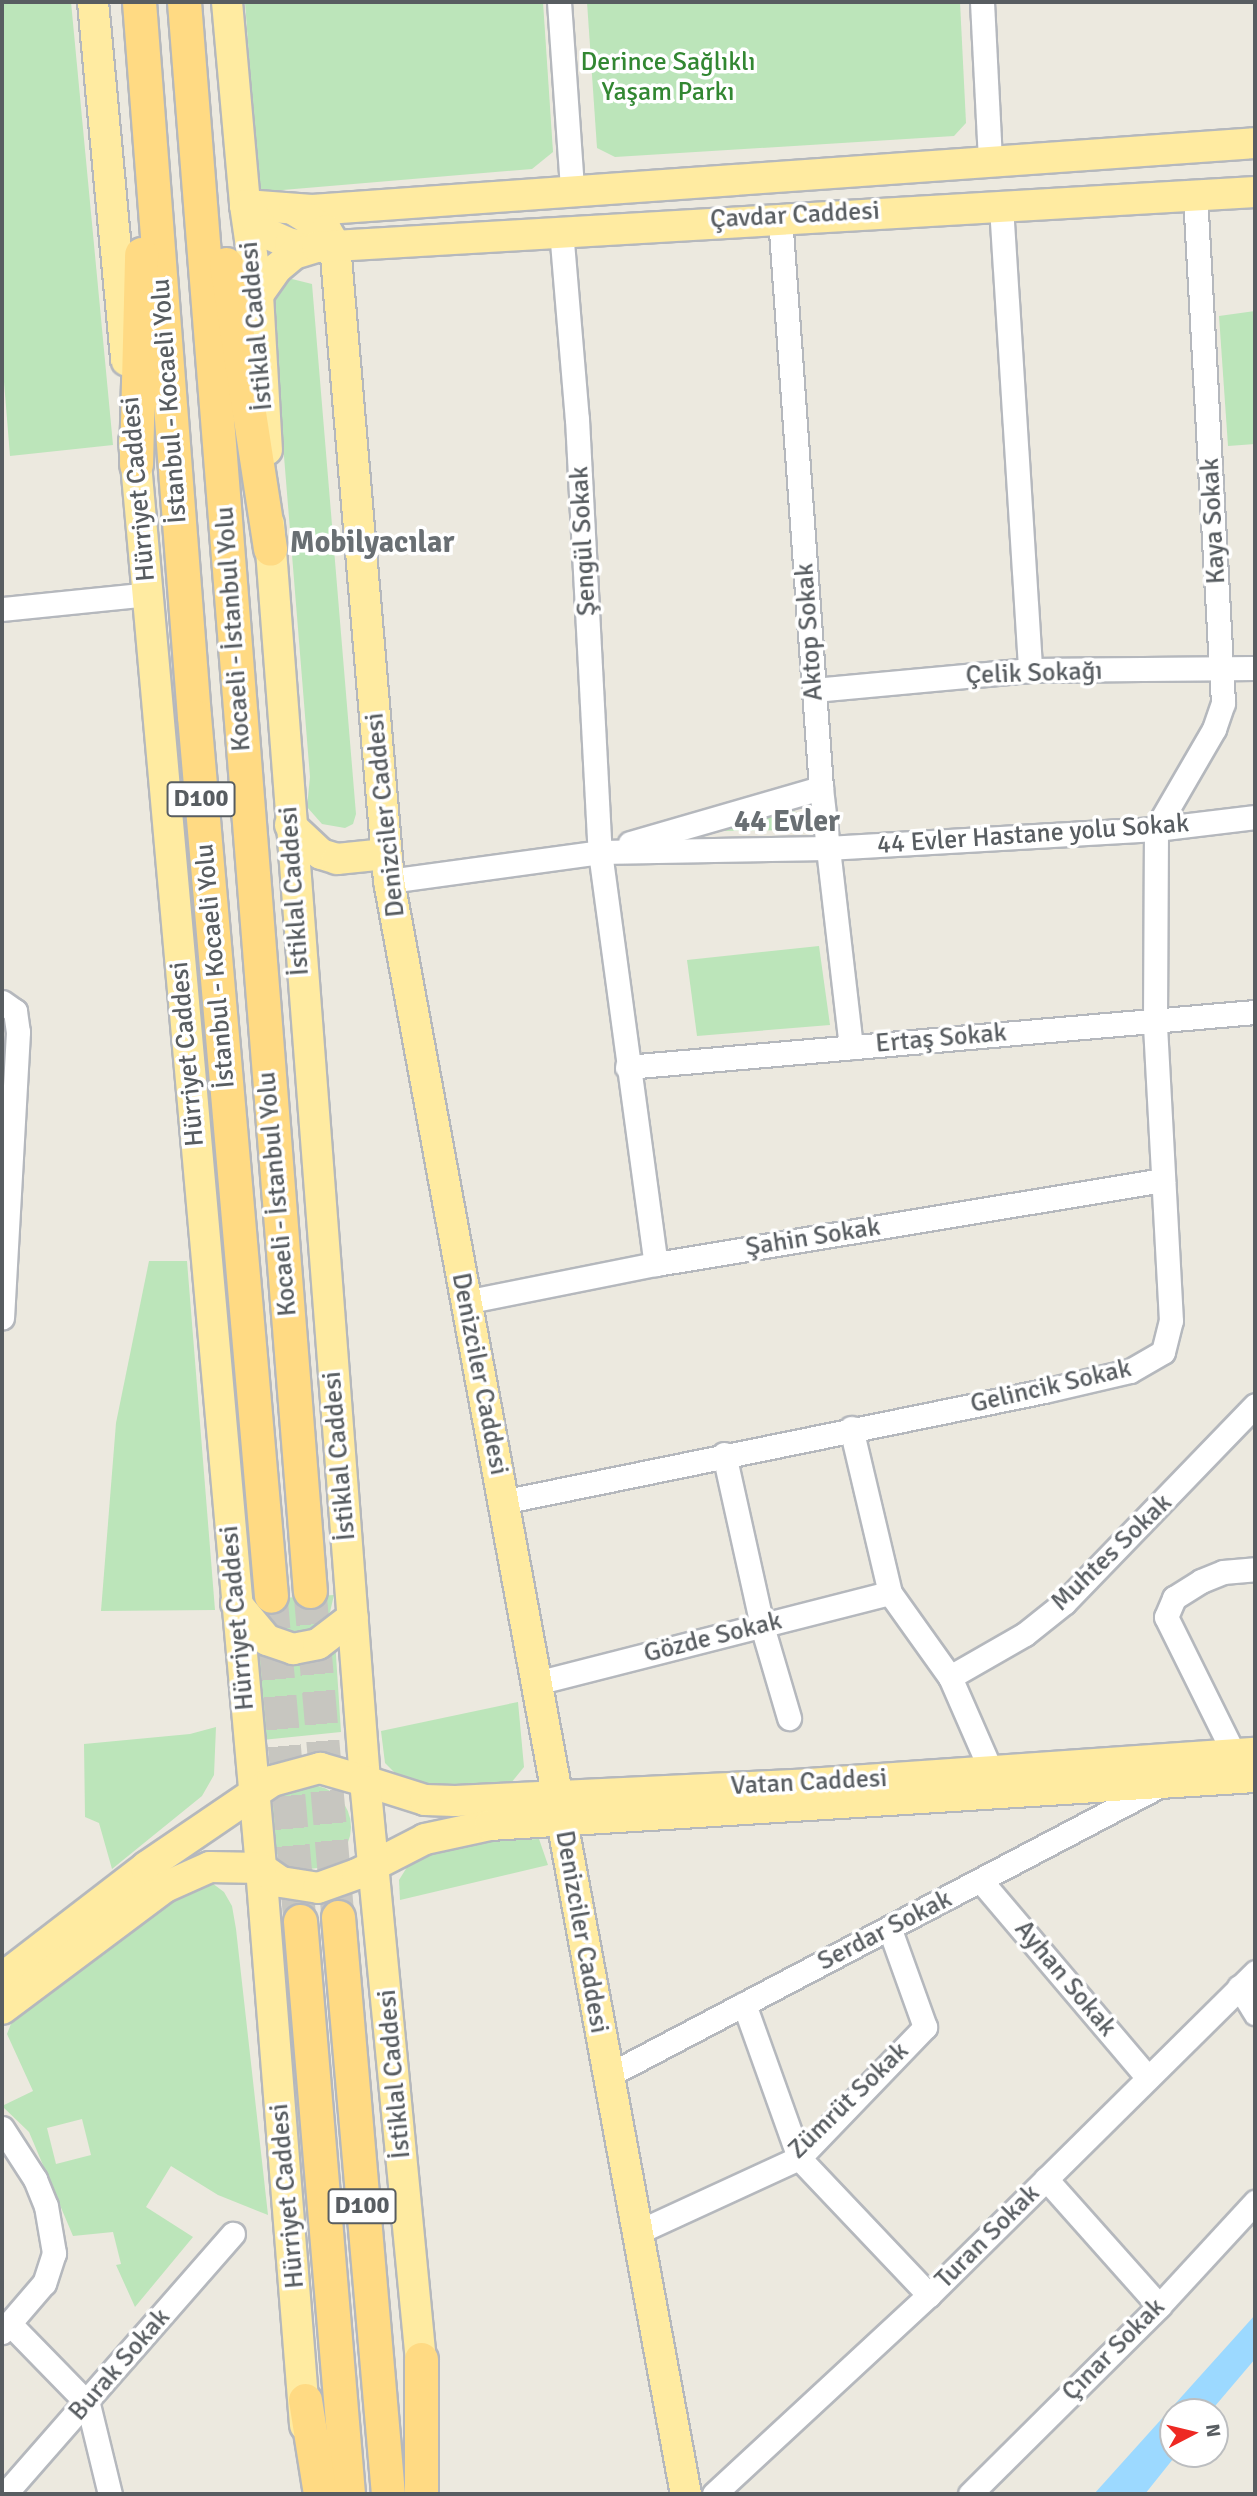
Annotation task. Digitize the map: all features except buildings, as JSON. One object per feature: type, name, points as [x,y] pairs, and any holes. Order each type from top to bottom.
[{"type":"highway","name":"İstanbul - Kocaeli Yolu","points":[[139,2],[194,716],[271,1596]]},
{"type":"highway","points":[[185,10],[270,549]]},
{"type":"highway","name":"Kocaeli - İstanbul Yolu","points":[[185,10],[310,1591]]},
{"type":"highway","points":[[136,464],[148,111]]},
{"type":"highway","name":"D100","points":[[338,1917],[388,2494]]},
{"type":"highway","name":"D100","points":[[300,1921],[348,2494]]},
{"type":"highway","points":[[421,2360],[421,2494]]},
{"type":"highway","points":[[305,2400],[320,2494]]},
{"type":"main road","name":"Hürriyet Caddesi","points":[[93,2],[149,594],[254,1796]]},
{"type":"main road","name":"İstiklal Caddesi","points":[[227,2],[245,205],[258,295],[270,549],[365,1781]]},
{"type":"main road","name":"Çavdar Caddesi","points":[[245,205],[294,210],[1255,143]]},
{"type":"main road","name":"Çavdar Caddesi","points":[[245,205],[268,234],[289,244],[326,246],[779,217],[1255,192]]},
{"type":"main road","name":"Çavdar Caddesi","points":[[258,295],[276,269],[294,254],[326,246],[347,228],[397,202]]},
{"type":"main road","name":"Çavdar Caddesi","points":[[294,210],[326,230],[326,246]]},
{"type":"main road","name":"Denizciler Caddesi","points":[[326,246],[387,867],[607,2076],[686,2494]]},
{"type":"main road","points":[[290,825],[321,854],[387,867]]},
{"type":"main road","points":[[296,898],[337,859]]},
{"type":"main road","points":[[236,1603],[267,1640],[293,1648],[318,1644],[353,1617]]},
{"type":"main road","name":"Vatan Caddesi","points":[[254,1796],[272,1781],[320,1768],[425,1800],[561,1817],[1162,1784],[1251,1769]]},
{"type":"main road","name":"Vatan Caddesi","points":[[261,1868],[281,1882],[318,1888],[448,1832],[809,1784],[991,1771],[1251,1769]]},
{"type":"main road","points":[[365,1781],[376,1863]]},
{"type":"main road","points":[[2,1978],[146,1867],[254,1796],[261,1868],[210,1867],[166,1886],[2,2009]]},
{"type":"main road","name":"İstiklal Caddesi","points":[[376,1863],[433,2494]]},
{"type":"main road","name":"Hürriyet Caddesi","points":[[261,1868],[305,2400],[304,2494]]},
{"type":"street","points":[[559,2],[572,189]]},
{"type":"street","points":[[982,2],[990,161]]},
{"type":"street","name":"Kaya Sokak","points":[[1156,829],[1214,729],[1223,703],[1195,195]]},
{"type":"street","points":[[1001,206],[1030,670]]},
{"type":"street","name":"Aktop Sokak","points":[[779,217],[821,788],[851,1047]]},
{"type":"street","name":"Şengül Sokak","points":[[561,230],[577,419],[600,852],[627,1067],[656,1264]]},
{"type":"street","points":[[2,609],[149,594]]},
{"type":"street","name":"Çelik Sokağı","points":[[814,690],[1030,670],[1223,671],[1255,668]]},
{"type":"street","name":"44 Evler Hastane yolu Sokak","points":[[600,852],[821,788]]},
{"type":"street","name":"44 Evler Hastane yolu Sokak","points":[[387,867],[600,852],[827,848],[1156,829],[1255,817]]},
{"type":"street","name":"Gelincik Sokak","points":[[502,1502],[724,1454],[1044,1391],[1150,1363],[1169,1342],[1171,1321],[1155,1021],[1156,829]]},
{"type":"street","points":[[2,1002],[15,1011],[18,1032],[2,1318]]},
{"type":"street","name":"Ertaş Sokak","points":[[627,1067],[1255,1012]]},
{"type":"street","name":"Şahin Sokak","points":[[465,1302],[656,1264],[1163,1180]]},
{"type":"street","name":"Muhtes Sokak","points":[[950,1677],[1025,1634],[1064,1604],[1255,1405]]},
{"type":"street","points":[[851,1428],[891,1593],[950,1677],[991,1771]]},
{"type":"street","points":[[724,1454],[762,1626],[789,1718]]},
{"type":"street","points":[[1251,1769],[1166,1617],[1174,1598],[1201,1581],[1255,1569]]},
{"type":"street","name":"Gözde Sokak","points":[[536,1683],[891,1593]]},
{"type":"street","name":"Serdar Sokak","points":[[607,2076],[890,1930],[1162,1784]]},
{"type":"street","name":"Ayhan Sokak","points":[[981,1881],[1149,2078]]},
{"type":"street","name":"Zümrüt Sokak","points":[[638,2232],[799,2158],[925,2026],[890,1930]]},
{"type":"street","points":[[1247,1979],[1255,2013]]},
{"type":"street","name":"Turan Sokak","points":[[714,2494],[929,2295],[1247,1979]]},
{"type":"street","points":[[744,2004],[799,2158],[929,2295]]},
{"type":"street","points":[[5,2138],[46,2206],[54,2253],[44,2283],[6,2329],[88,2404],[110,2494]]},
{"type":"street","points":[[1046,2179],[1159,2306]]},
{"type":"street","name":"Çınar Sokak","points":[[970,2494],[1159,2306],[1255,2202]]},
{"type":"street","name":"Burak Sokak","points":[[5,2494],[88,2404],[233,2234]]},
{"type":"green space","points":[[2,2],[71,2],[113,445],[10,456],[2,357]]},
{"type":"green space","points":[[245,2],[543,2],[553,152],[532,169],[259,192]]},
{"type":"green space","name":"Derince Sağlıklı Yaşam Parkı","points":[[587,2],[960,2],[966,123],[954,136],[615,157],[597,148]]},
{"type":"green space","points":[[288,278],[312,284],[356,814],[353,824],[345,828],[322,824],[307,807],[310,777],[272,308],[277,284]]},
{"type":"green space","points":[[1255,311],[1255,444],[1228,446],[1219,316]]},
{"type":"green space","points":[[791,810],[804,816],[804,823],[795,830],[717,831]]},
{"type":"green space","points":[[819,946],[830,1025],[697,1036],[687,960]]},
{"type":"green space","points":[[149,1261],[187,1261],[215,1610],[101,1611],[116,1423]]},
{"type":"green space","points":[[334,1595],[330,1612],[317,1629],[284,1640],[244,1600]]},
{"type":"green space","points":[[335,1640],[341,1732],[262,1740],[251,1648],[273,1661],[295,1663]]},
{"type":"green space","points":[[518,1702],[524,1767],[511,1783],[437,1789],[401,1779],[385,1763],[381,1731]]},
{"type":"green space","points":[[216,1727],[214,1775],[202,1796],[112,1869],[99,1823],[85,1817],[84,1744],[190,1734]]},
{"type":"green space","points":[[309,1785],[325,1788],[339,1797],[348,1811],[351,1827],[348,1843],[339,1857],[325,1866],[309,1869],[293,1866],[279,1857],[270,1843],[267,1827],[270,1811],[279,1797],[293,1788]]},
{"type":"green space","points":[[539,1839],[548,1865],[400,1900],[399,1880],[409,1864],[430,1852],[488,1841]]},
{"type":"green space","points":[[212,1883],[224,1892],[232,1906],[268,2215],[218,2195],[171,2166],[146,2207],[193,2237],[135,2307],[116,2265],[121,2264],[113,2232],[73,2236],[29,2132],[2,2106],[33,2091],[7,2034],[14,2016],[158,1909],[193,1888]],"holes":[[[82,2119],[91,2155],[56,2164],[47,2128]]]},
{"type":"water","points":[[1255,2315],[1255,2359],[1222,2398],[1180,2398]]},
{"type":"water","points":[[1159,2422],[1159,2468],[1166,2468],[1145,2494],[1094,2494]]},
{"type":"tunnel","points":[[310,1591],[338,1917]]},
{"type":"tunnel","points":[[271,1596],[300,1921]]},
{"type":"district","name":"Mobilyacılar","points":[[372,543]]},
{"type":"district","name":"44 Evler","points":[[787,822]]}]
